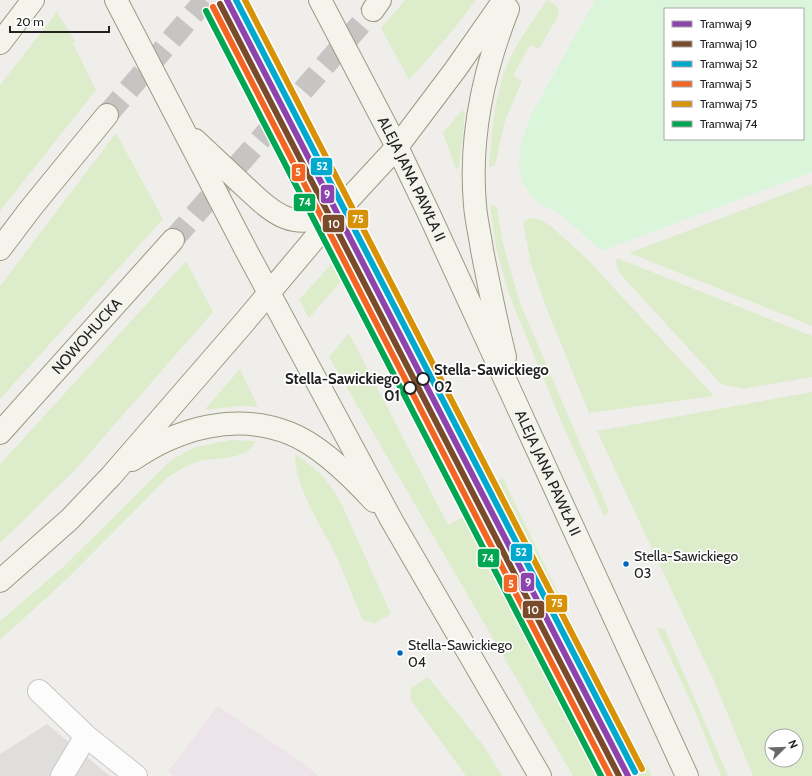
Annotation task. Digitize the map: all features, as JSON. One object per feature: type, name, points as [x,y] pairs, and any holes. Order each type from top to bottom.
[{"type":"main road","points":[[0,43],[33,0]]},
{"type":"main road","points":[[116,0],[269,292],[392,521],[540,776]]},
{"type":"main road","name":"ALEJA JANA PAWŁA II","points":[[320,0],[397,147],[687,776]]},
{"type":"main road","points":[[0,581],[70,519],[111,476],[242,325],[337,212],[397,147],[455,70],[504,0]]},
{"type":"main road","points":[[511,0],[488,68],[478,121],[474,172],[475,205],[490,296],[518,408]]},
{"type":"main road","points":[[0,249],[31,208],[107,115]]},
{"type":"main road","points":[[184,129],[277,215],[303,221],[319,219],[337,212]]},
{"type":"main road","name":"NOWOHUCKA","points":[[0,433],[173,240]]},
{"type":"main road","points":[[111,476],[138,456],[177,435],[224,423],[250,424],[289,433],[305,441],[333,462],[360,487],[392,521]]},
{"type":"street","points":[[39,691],[86,736],[136,776]]},
{"type":"street","points":[[62,776],[86,736]]},
{"type":"shaded area","points":[[196,0],[237,0],[331,180],[323,186],[299,198]]},
{"type":"shaded area","points":[[358,232],[368,251],[341,281],[332,263]]},
{"type":"shaded area","points":[[385,291],[485,486],[488,485],[638,776],[597,776],[362,318]]},
{"type":"shaded area","points":[[218,706],[303,763],[319,776],[174,776],[168,771]]},
{"type":"shaded area","points":[[47,724],[110,776],[0,776],[0,754]]},
{"type":"green space","points":[[405,0],[476,0],[454,29],[409,80],[381,28]]},
{"type":"green space","points":[[547,0],[557,6],[559,14],[539,49],[530,45],[513,76],[522,81],[505,121],[495,165],[489,167],[494,114],[503,75],[516,46]]},
{"type":"green space","points":[[595,0],[812,0],[812,172],[604,250],[597,247],[560,214],[539,203],[530,195],[522,181],[519,165],[520,148],[530,117]]},
{"type":"green space","points":[[57,12],[75,41],[73,43],[96,90],[0,211],[0,85]]},
{"type":"green space","points":[[462,110],[465,113],[459,168],[456,169],[443,133]]},
{"type":"green space","points":[[116,133],[163,219],[0,399],[0,286]]},
{"type":"green space","points":[[812,184],[812,326],[629,253]]},
{"type":"green space","points":[[494,205],[497,207],[503,244],[520,303],[609,511],[604,516],[564,428],[510,297],[496,248],[490,206]]},
{"type":"green space","points":[[531,218],[541,220],[552,227],[588,260],[714,396],[589,413],[546,307],[531,264],[523,222]]},
{"type":"green space","points":[[617,258],[812,336],[812,377],[743,389],[721,384],[624,278],[617,266]]},
{"type":"green space","points":[[186,261],[213,312],[74,471],[0,543],[0,464]]},
{"type":"green space","points":[[332,263],[341,281],[309,318],[299,300]]},
{"type":"green space","points":[[349,333],[448,525],[463,517],[597,776],[573,776],[329,357]]},
{"type":"green space","points":[[240,369],[258,407],[240,406],[206,410],[206,408]]},
{"type":"green space","points":[[812,392],[812,776],[753,776],[714,681],[597,431]]},
{"type":"green space","points":[[231,440],[256,441],[246,452],[239,455],[196,462],[167,478],[68,578],[0,640],[0,621],[62,568],[171,460],[196,447]]},
{"type":"green space","points":[[295,454],[310,464],[322,476],[332,488],[341,503],[391,614],[374,624],[362,619],[339,562],[309,506],[299,480]]},
{"type":"green space","points":[[503,478],[597,675],[652,776],[638,776],[488,485]]},
{"type":"green space","points":[[660,628],[665,630],[728,776],[721,776],[694,709],[657,629]]},
{"type":"green space","points":[[428,677],[483,745],[502,776],[466,776],[410,699],[411,688]]},
{"type":"tunnel","points":[[107,115],[205,0]]},
{"type":"tunnel","points":[[173,240],[373,10]]},
{"type":"tram line","name":"9","points":[[227,0],[628,776]]},
{"type":"tram line","name":"52","points":[[236,0],[635,772]]},
{"type":"tram line","name":"75","points":[[245,0],[642,769]]},
{"type":"tram line","name":"10","points":[[220,4],[619,776]]},
{"type":"tram line","name":"5","points":[[213,7],[610,776]]},
{"type":"tram line","name":"74","points":[[206,11],[601,776]]},
{"type":"place","name":"Stella-Sawickiego 02","points":[[423,379]]},
{"type":"place","name":"Stella-Sawickiego 01","points":[[410,388]]},
{"type":"place","name":"Stella-Sawickiego 03","points":[[626,564]]},
{"type":"place","name":"Stella-Sawickiego 04","points":[[400,653]]}]
